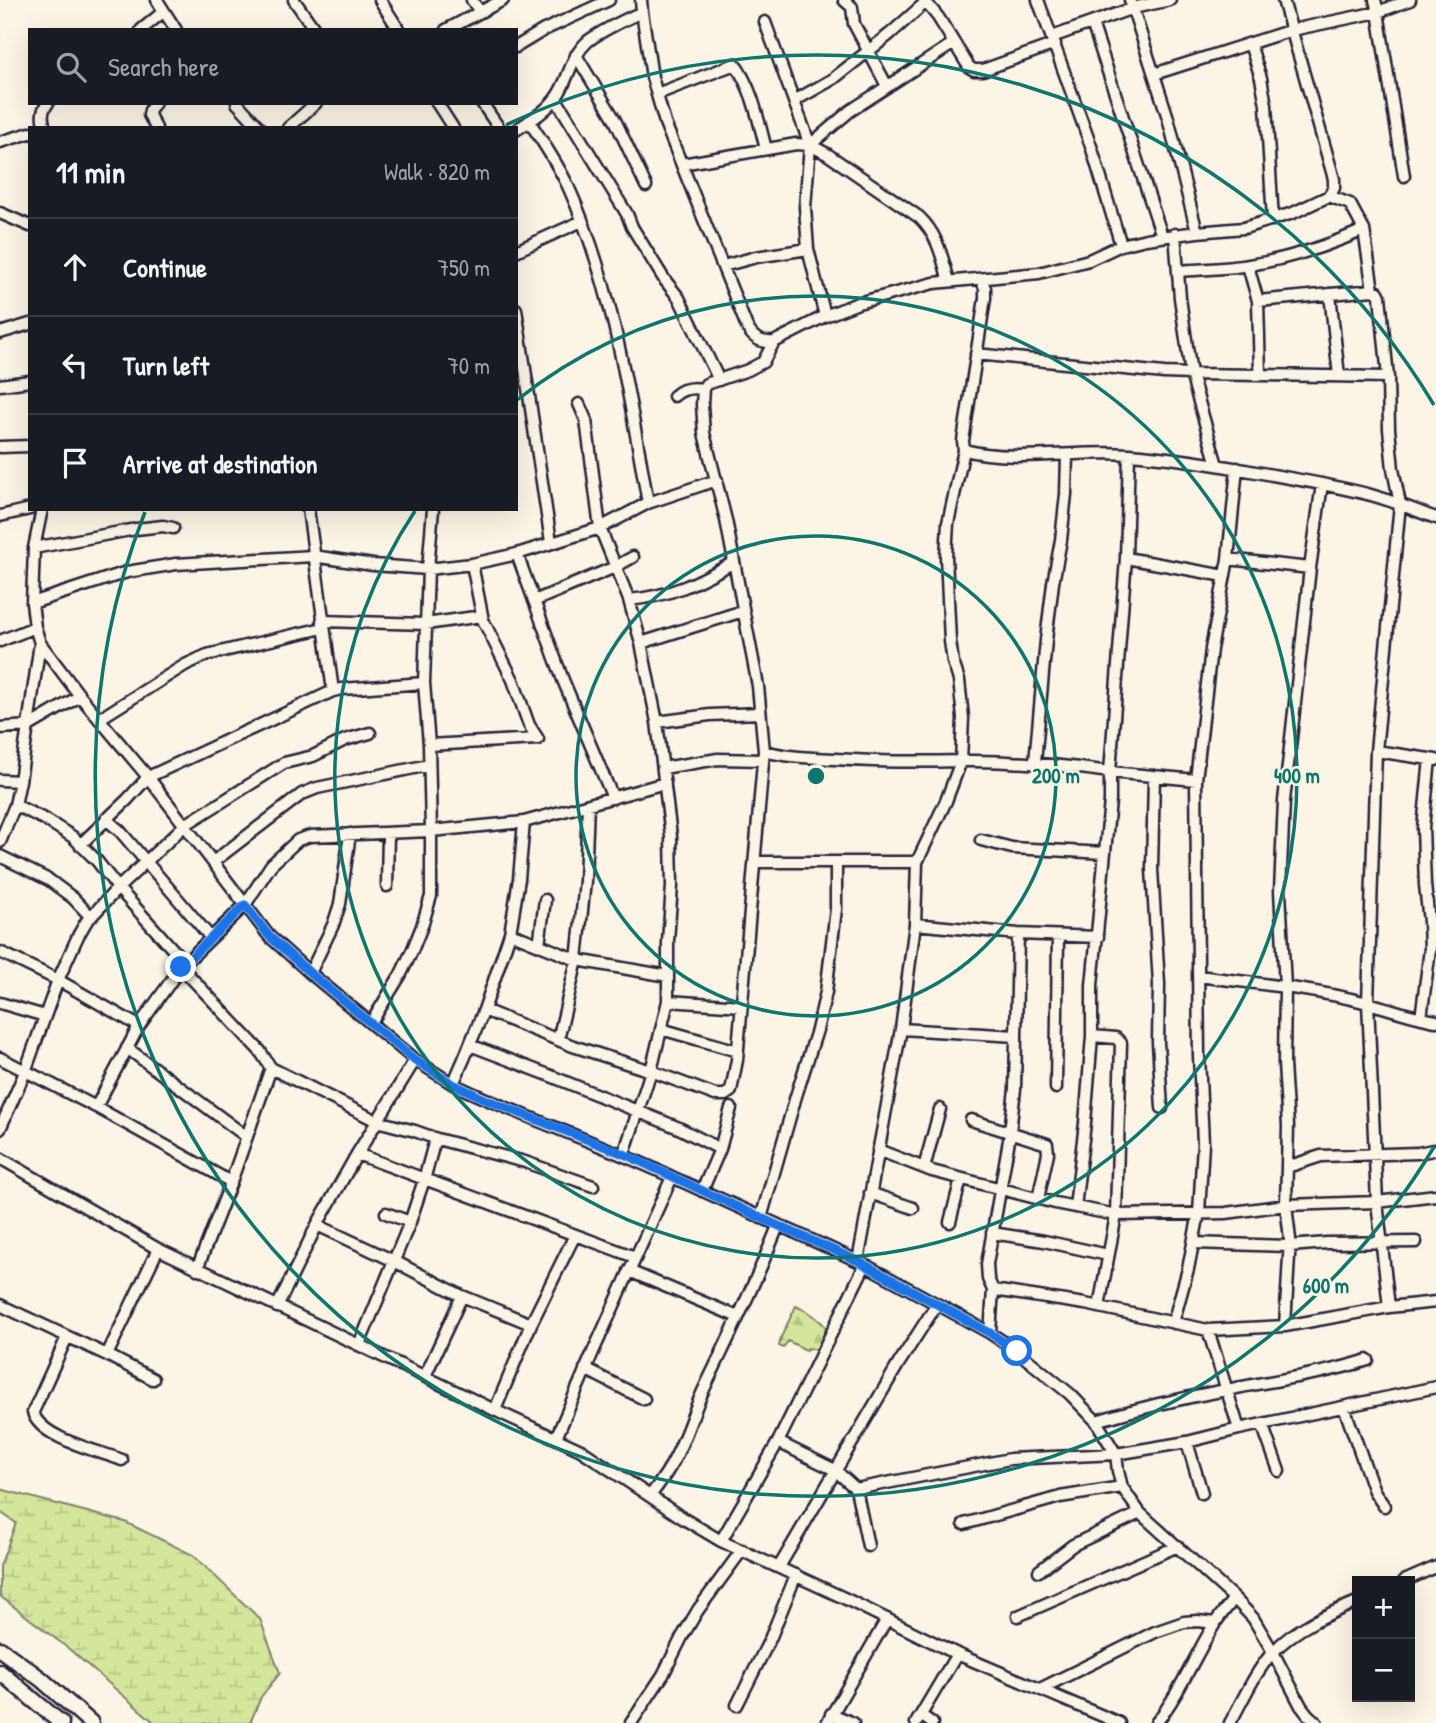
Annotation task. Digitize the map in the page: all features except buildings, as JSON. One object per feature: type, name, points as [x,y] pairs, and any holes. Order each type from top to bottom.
[{"type":"highway","points":[[0,1648],[41,1679],[91,1723]]},
{"type":"highway","points":[[0,1672],[61,1723]]},
{"type":"street","points":[[157,0],[175,28]]},
{"type":"street","points":[[294,0],[314,28]]},
{"type":"street","points":[[380,0],[398,28]]},
{"type":"street","points":[[472,0],[480,12]]},
{"type":"street","points":[[450,28],[503,0]]},
{"type":"street","points":[[518,46],[544,30],[609,0]]},
{"type":"street","points":[[641,0],[652,77],[665,123],[750,333],[765,342],[774,342],[825,316],[858,303],[949,281],[1039,273],[1089,260],[1121,245],[1162,236],[1244,229],[1273,220],[1329,196],[1334,188],[1334,179],[1283,0]]},
{"type":"street","points":[[844,0],[852,7],[854,24],[887,86]]},
{"type":"street","points":[[1038,0],[1092,149],[1121,245]]},
{"type":"street","points":[[794,101],[833,79],[890,34],[925,1],[969,66],[974,70],[983,70],[1054,41],[1132,4],[1170,0]]},
{"type":"street","points":[[1375,0],[1404,176]]},
{"type":"street","points":[[1154,74],[1293,30],[1378,12],[1410,0]]},
{"type":"street","points":[[1132,4],[1168,118],[1197,232]]},
{"type":"street","points":[[143,28],[163,12]]},
{"type":"street","points":[[518,129],[556,99],[576,55],[588,42],[642,12]]},
{"type":"street","points":[[765,22],[810,145],[805,207],[808,249],[825,316]]},
{"type":"street","points":[[1092,23],[1162,236]]},
{"type":"street","points":[[810,145],[850,111],[954,43]]},
{"type":"street","points":[[1250,44],[1266,105],[1273,220]]},
{"type":"street","points":[[576,55],[614,118],[646,186]]},
{"type":"street","points":[[657,94],[735,64],[746,80],[754,101],[766,149]]},
{"type":"street","points":[[556,99],[664,279],[679,298],[719,380]]},
{"type":"street","points":[[44,126],[42,116],[46,105]]},
{"type":"street","points":[[154,105],[149,115],[155,126]]},
{"type":"street","points":[[239,105],[258,126]]},
{"type":"street","points":[[290,126],[314,105]]},
{"type":"street","points":[[438,105],[451,126]]},
{"type":"street","points":[[483,105],[498,126]]},
{"type":"street","points":[[529,121],[567,184],[610,305],[648,503]]},
{"type":"street","points":[[0,142],[28,134]]},
{"type":"street","points":[[682,164],[796,144],[810,145],[827,154],[930,227],[949,281]]},
{"type":"street","points":[[1329,196],[1350,204],[1364,230],[1373,290]]},
{"type":"street","points":[[0,213],[28,225]]},
{"type":"street","points":[[518,250],[582,221]]},
{"type":"street","points":[[1178,271],[1248,266],[1338,242],[1364,230]]},
{"type":"street","points":[[1175,234],[1180,298],[1191,374],[1217,465]]},
{"type":"street","points":[[723,266],[756,257],[808,249]]},
{"type":"street","points":[[1248,266],[1258,301],[1260,375]]},
{"type":"street","points":[[721,1541],[778,1443],[861,1263],[870,1193],[901,1029],[915,924],[916,862],[946,801],[961,761],[964,718],[950,641],[946,556],[948,523],[964,450],[963,441],[985,298],[981,279]]},
{"type":"street","points":[[1258,301],[1373,290],[1380,296],[1388,377],[1389,429],[1400,504],[1376,751],[1368,1003],[1377,1202],[1389,1307]]},
{"type":"street","points":[[1330,294],[1339,376]]},
{"type":"street","points":[[518,322],[551,542]]},
{"type":"street","points":[[0,333],[28,325]]},
{"type":"street","points":[[484,1010],[558,1040],[715,1095],[724,1095],[731,1091],[738,1051],[764,756],[758,686],[717,480],[704,433],[702,405],[706,384],[748,370],[762,362],[774,342]]},
{"type":"street","points":[[976,354],[1164,373],[1388,377]]},
{"type":"street","points":[[0,384],[28,381]]},
{"type":"street","points":[[674,396],[678,391],[693,387],[703,389]]},
{"type":"street","points":[[579,404],[586,419],[600,528],[629,600],[641,643],[657,722],[671,836],[668,1001],[651,1071],[624,1154]]},
{"type":"street","points":[[0,447],[28,446]]},
{"type":"street","points":[[964,450],[999,455],[1102,453],[1190,460],[1371,495],[1436,518]]},
{"type":"street","points":[[1074,1207],[1085,1123],[1093,985],[1110,801],[1126,558],[1129,454]]},
{"type":"street","points":[[1035,762],[1046,640],[1066,494],[1067,455]]},
{"type":"street","points":[[1173,1323],[1188,1269],[1199,1213],[1203,1143],[1199,1056],[1196,780],[1205,689],[1228,559],[1237,468]]},
{"type":"street","points":[[32,603],[127,572],[176,564],[313,556],[373,565],[428,569],[472,564],[517,554],[600,528],[648,503],[717,480]]},
{"type":"street","points":[[1285,1326],[1290,1246],[1286,1205],[1288,1126],[1280,891],[1284,801],[1322,484]]},
{"type":"street","points":[[0,516],[28,509]]},
{"type":"street","points":[[41,511],[34,548],[32,603],[40,643],[80,696],[148,777],[269,936],[415,1060],[453,1084],[624,1154],[861,1263],[990,1333],[1017,1351],[1070,1394],[1096,1421],[1116,1454],[1122,1487],[1140,1513],[1253,1618],[1301,1706],[1317,1723]]},
{"type":"street","points":[[308,511],[332,691]]},
{"type":"street","points":[[371,1023],[401,974],[422,926],[431,896],[429,745],[424,683],[433,511]]},
{"type":"street","points":[[34,548],[136,529],[163,526],[173,528]]},
{"type":"street","points":[[517,554],[563,680],[614,798]]},
{"type":"street","points":[[534,601],[633,557]]},
{"type":"street","points":[[1126,558],[1225,576]]},
{"type":"street","points":[[1228,559],[1310,568]]},
{"type":"street","points":[[629,600],[652,598],[673,592],[699,582],[734,562]]},
{"type":"street","points":[[429,745],[538,739],[529,725],[513,680],[482,616],[472,564]]},
{"type":"street","points":[[641,643],[743,611]]},
{"type":"street","points":[[99,719],[185,665],[207,655],[323,624],[426,624],[482,616]]},
{"type":"street","points":[[0,641],[35,627]]},
{"type":"street","points":[[0,842],[15,806],[40,643]]},
{"type":"street","points":[[80,845],[148,777],[332,691],[424,683]]},
{"type":"street","points":[[0,728],[29,726],[80,696]]},
{"type":"street","points":[[657,722],[710,715],[760,713]]},
{"type":"street","points":[[0,1129],[78,936],[91,917],[118,888],[185,825],[284,763],[313,756],[345,740],[370,733]]},
{"type":"street","points":[[1376,751],[1433,759],[1423,828],[1430,950],[1421,1018]]},
{"type":"street","points":[[663,768],[775,754],[890,762],[1035,762],[1196,780]]},
{"type":"street","points":[[213,862],[302,794],[317,788],[429,765]]},
{"type":"street","points":[[1154,776],[1152,869],[1159,984],[1158,1042],[1162,1108]]},
{"type":"street","points":[[0,780],[20,781]]},
{"type":"street","points":[[96,1107],[138,1026],[183,965],[245,905],[271,866],[298,840],[310,836],[431,831],[524,821],[665,783]]},
{"type":"street","points":[[558,1040],[577,961],[585,881],[588,805]]},
{"type":"street","points":[[15,806],[46,820],[73,838],[97,861],[183,965],[260,1051],[271,1068],[377,1121],[525,1162],[593,1186]]},
{"type":"street","points":[[106,819],[120,831],[211,938]]},
{"type":"street","points":[[453,1084],[484,1010],[509,933],[519,879],[524,821]]},
{"type":"street","points":[[387,886],[388,833]]},
{"type":"street","points":[[310,973],[340,904],[350,834]]},
{"type":"street","points":[[981,840],[1012,848],[1105,853]]},
{"type":"street","points":[[0,856],[49,880],[73,898],[91,917]]},
{"type":"street","points":[[755,862],[916,862]]},
{"type":"street","points":[[761,1218],[826,992],[836,909],[836,862]]},
{"type":"street","points":[[539,945],[545,900]]},
{"type":"street","points":[[915,924],[1018,934],[1098,937]]},
{"type":"street","points":[[509,933],[577,961],[668,976]]},
{"type":"street","points":[[990,1333],[993,1290],[988,1279],[987,1264],[1010,1132],[1014,1089],[1018,934]]},
{"type":"street","points":[[1056,1088],[1058,936]]},
{"type":"street","points":[[0,952],[58,980],[138,1026]]},
{"type":"street","points":[[1198,976],[1285,987],[1368,1003],[1436,1021]]},
{"type":"street","points":[[668,1001],[741,1006]]},
{"type":"street","points":[[0,1003],[45,1016]]},
{"type":"street","points":[[662,1029],[738,1051]]},
{"type":"street","points":[[901,1029],[1016,1035]]},
{"type":"street","points":[[1092,1036],[1116,1038],[1121,1043],[1116,1215],[1099,1307]]},
{"type":"street","points":[[470,1045],[678,1128],[720,1149]]},
{"type":"street","points":[[127,1048],[247,1137]]},
{"type":"street","points":[[0,1058],[96,1107],[231,1182]]},
{"type":"street","points":[[276,1307],[317,1225],[415,1060]]},
{"type":"street","points":[[197,1269],[271,1068]]},
{"type":"street","points":[[702,1191],[720,1149],[731,1108]]},
{"type":"street","points":[[924,1168],[940,1109]]},
{"type":"street","points":[[971,1120],[1047,1144],[1048,1153],[1038,1199]]},
{"type":"street","points":[[359,1345],[410,1222],[433,1147],[438,1139]]},
{"type":"street","points":[[878,1150],[961,1179],[1116,1215],[1226,1213],[1286,1205],[1377,1202],[1436,1195]]},
{"type":"street","points":[[1287,1167],[1321,1156],[1418,1153],[1433,1150]]},
{"type":"street","points":[[357,1154],[635,1257]]},
{"type":"street","points":[[0,1158],[197,1269],[581,1450],[721,1541],[957,1654],[1119,1723]]},
{"type":"street","points":[[556,1438],[672,1177]]},
{"type":"street","points":[[950,1222],[961,1179]]},
{"type":"street","points":[[870,1193],[913,1208]]},
{"type":"street","points":[[386,1213],[410,1222]]},
{"type":"street","points":[[317,1225],[462,1296],[531,1324]]},
{"type":"street","points":[[650,1496],[677,1455],[704,1388],[778,1226]]},
{"type":"street","points":[[992,1233],[1108,1255]]},
{"type":"street","points":[[495,1410],[531,1324],[575,1235]]},
{"type":"street","points":[[1193,1243],[1290,1246],[1416,1242]]},
{"type":"street","points":[[107,1355],[158,1249]]},
{"type":"street","points":[[629,1271],[738,1317]]},
{"type":"street","points":[[993,1290],[1099,1307],[1208,1330],[1285,1326],[1389,1307],[1436,1302]]},
{"type":"street","points":[[425,1376],[462,1296]]},
{"type":"street","points":[[779,1567],[899,1363],[937,1304]]},
{"type":"street","points":[[0,1305],[153,1379]]},
{"type":"street","points":[[1208,1330],[1239,1429]]},
{"type":"street","points":[[67,1337],[33,1412],[34,1416],[37,1422],[56,1436],[122,1460]]},
{"type":"street","points":[[1096,1421],[1144,1407],[1337,1370],[1368,1360]]},
{"type":"street","points":[[585,1369],[644,1399]]},
{"type":"street","points":[[856,1489],[1010,1459],[1116,1454],[1187,1443],[1239,1429],[1436,1387]]},
{"type":"street","points":[[1344,1407],[1374,1491],[1384,1506]]},
{"type":"street","points":[[1262,1424],[1279,1471]]},
{"type":"street","points":[[778,1443],[835,1470],[856,1489],[868,1546]]},
{"type":"street","points":[[1187,1443],[1202,1493]]},
{"type":"street","points":[[964,1524],[1060,1497],[1122,1487]]},
{"type":"street","points":[[1039,1572],[1073,1545],[1140,1513]]},
{"type":"street","points":[[1018,1616],[1178,1546]]},
{"type":"street","points":[[631,1723],[663,1675],[698,1610],[741,1550]]},
{"type":"street","points":[[1415,1576],[1436,1567]]},
{"type":"street","points":[[737,1705],[770,1639],[796,1575]]},
{"type":"street","points":[[1156,1723],[1185,1679],[1215,1623],[1234,1598]]},
{"type":"street","points":[[1230,1723],[1273,1652],[1313,1622],[1352,1604]]},
{"type":"street","points":[[853,1723],[829,1718],[887,1619]]},
{"type":"street","points":[[1040,1689],[1155,1632],[1184,1622],[1198,1620],[1215,1623]]},
{"type":"street","points":[[932,1723],[919,1720],[957,1654]]},
{"type":"green space","points":[[796,1306],[814,1316],[828,1330],[820,1350],[806,1350],[788,1341],[783,1348],[779,1346]]},
{"type":"green space","points":[[0,1489],[125,1522],[193,1555],[260,1619],[280,1673],[261,1697],[250,1723],[155,1723],[69,1649],[0,1596],[0,1566],[16,1523],[0,1512]]},
{"type":"route","points":[[181,967],[245,905],[269,936],[310,973],[415,1060],[453,1084],[624,1154],[858,1261],[990,1333],[1017,1351]]}]
